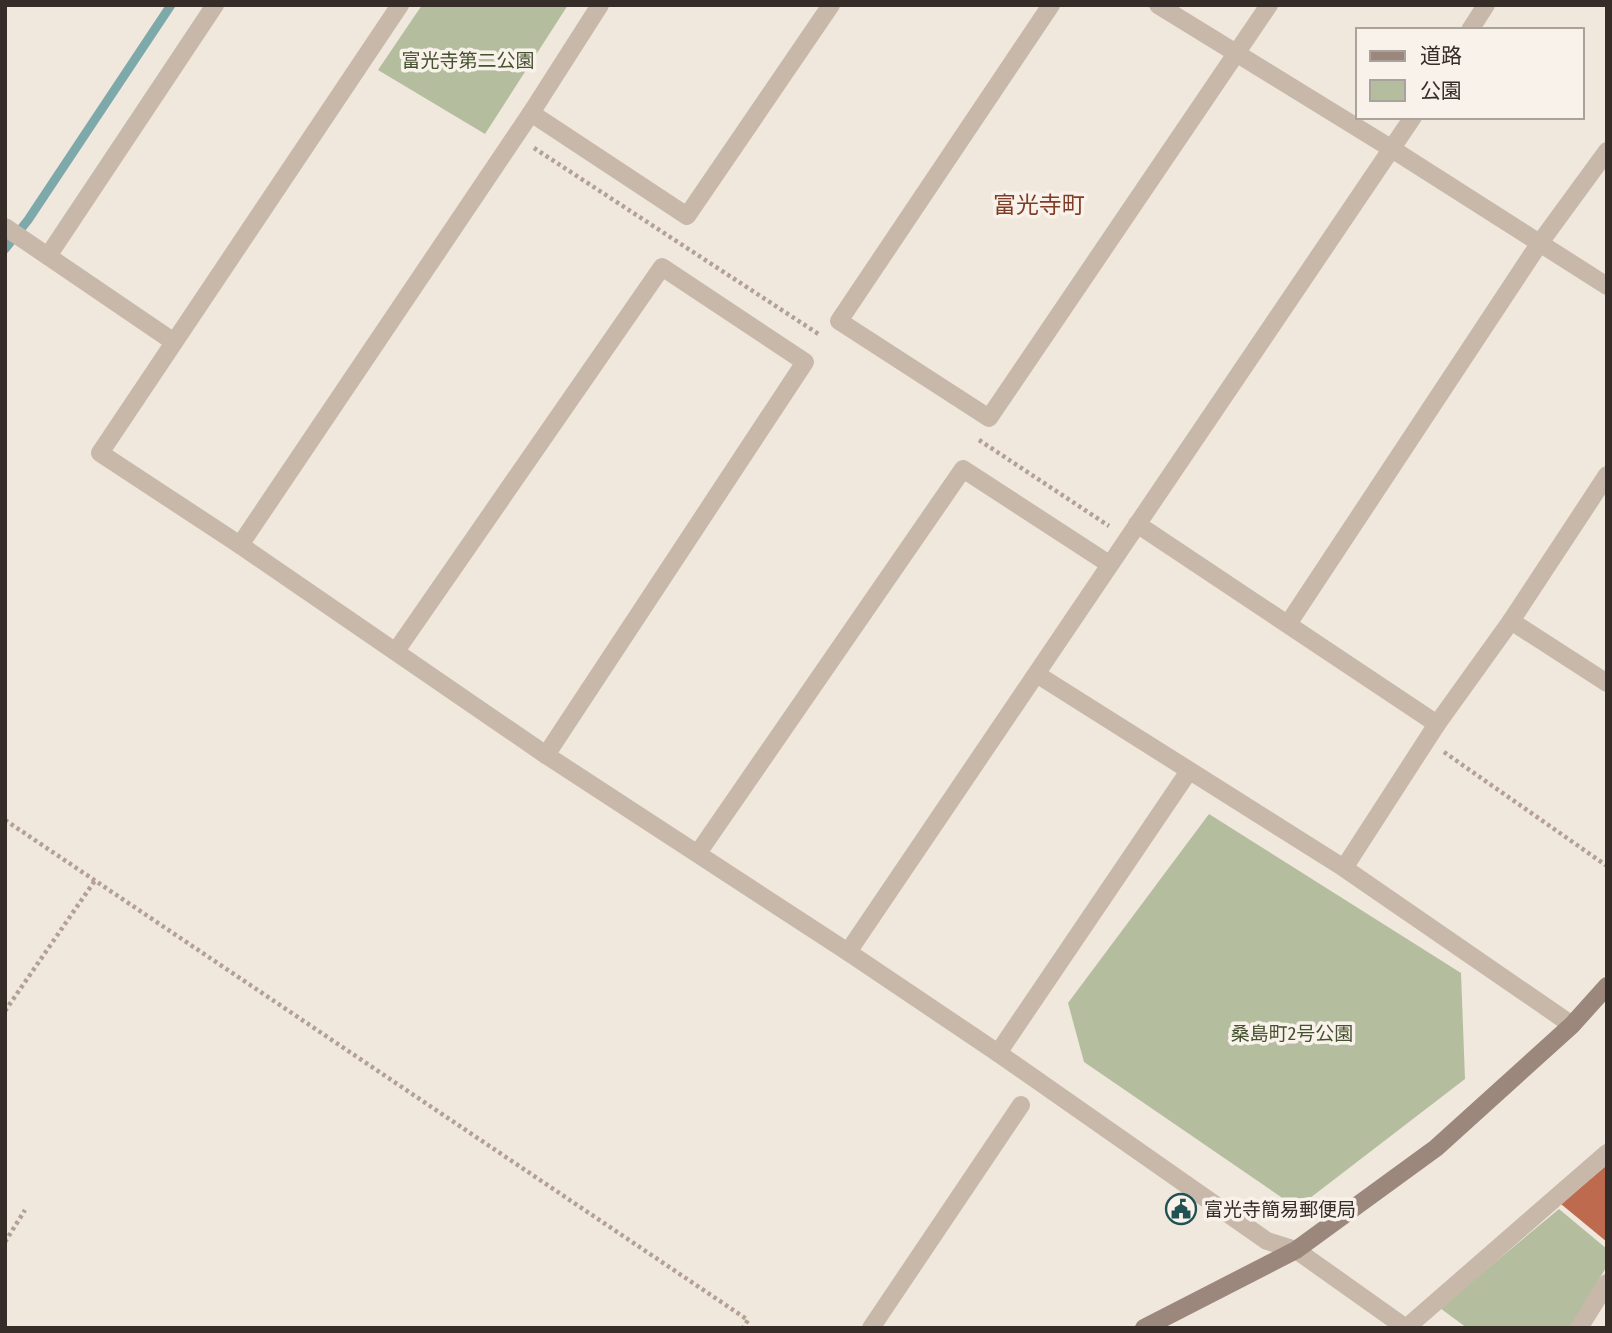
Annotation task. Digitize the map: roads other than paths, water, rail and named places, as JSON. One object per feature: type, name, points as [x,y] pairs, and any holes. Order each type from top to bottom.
[{"type":"street","points":[[42,252],[215,5]]},
{"type":"street","points":[[400,5],[100,453],[240,545],[546,755],[998,1053],[1267,1241],[1296,1250],[1406,1328],[1607,1153]]},
{"type":"street","points":[[240,545],[531,113],[600,5]]},
{"type":"street","points":[[531,113],[687,216],[831,5]]},
{"type":"street","points":[[1051,5],[839,321],[989,418],[1269,5]]},
{"type":"street","points":[[1158,5],[1607,286]]},
{"type":"street","points":[[1471,28],[1486,5]]},
{"type":"street","points":[[848,952],[1038,675],[1109,564],[1412,119]]},
{"type":"street","points":[[1288,624],[1539,244],[1607,151]]},
{"type":"street","points":[[5,228],[174,342]]},
{"type":"street","points":[[396,651],[662,267],[806,362],[546,755]]},
{"type":"street","points":[[698,853],[963,469],[1109,564]]},
{"type":"street","points":[[1344,868],[1437,724],[1511,621],[1607,475]]},
{"type":"street","points":[[1137,524],[1437,724]]},
{"type":"street","points":[[1511,621],[1607,683]]},
{"type":"street","points":[[1038,675],[1344,868],[1572,1025]]},
{"type":"street","points":[[998,1053],[1189,771]]},
{"type":"street","points":[[1144,1328],[1296,1250],[1436,1148],[1572,1025],[1607,986]]},
{"type":"street","points":[[871,1328],[1021,1105]]},
{"type":"street","points":[[1579,1328],[1607,1283]]},
{"type":"waterway","points":[[5,249],[28,220],[171,5]]},
{"type":"place","name":"富光寺簡易郵便局","points":[[1181,1209]]},
{"type":"district","name":"富光寺町","points":[[1039,205]]},
{"type":"park label","name":"富光寺第二公園","points":[[468,60]]},
{"type":"park label","name":"桑島町2号公園","points":[[1292,1033]]}]
